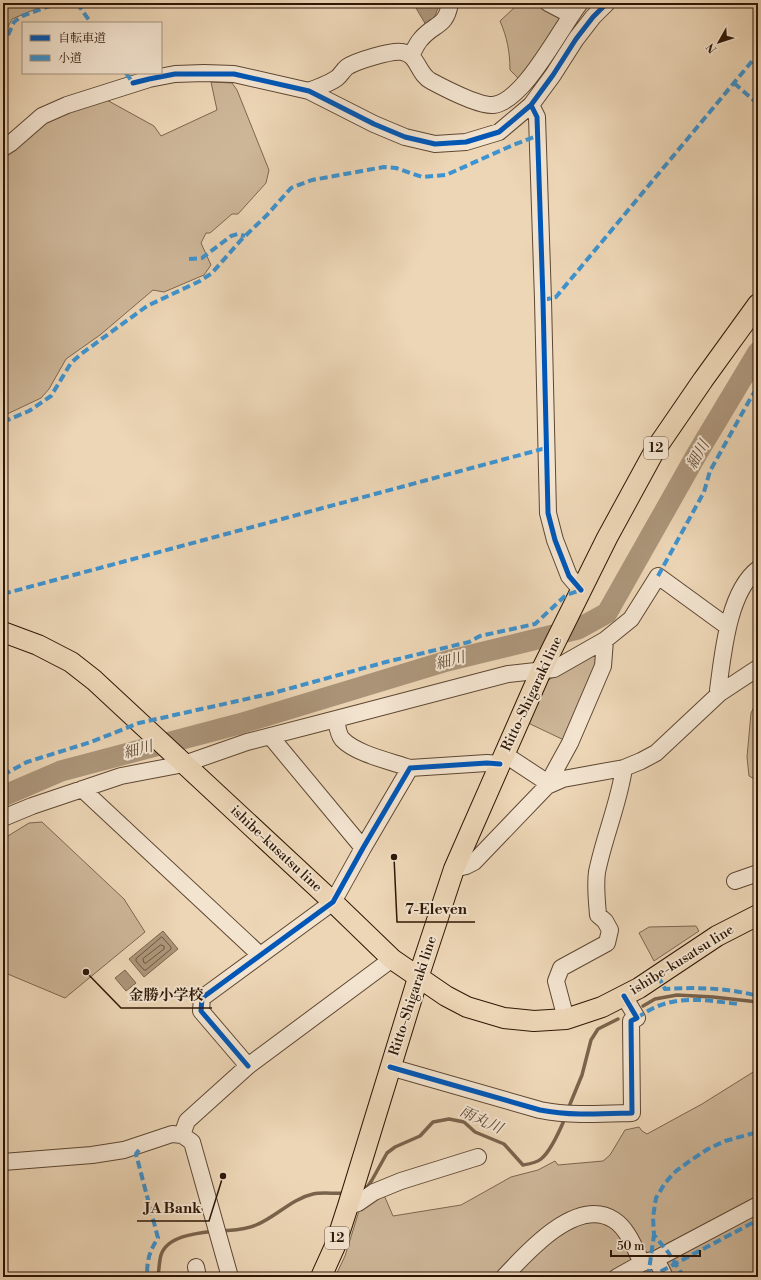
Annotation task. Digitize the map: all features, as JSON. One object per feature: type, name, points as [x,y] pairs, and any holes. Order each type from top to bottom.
[{"type":"main road","name":"Ritto-Shigaraki line","points":[[321,1277],[335,1246],[418,978],[454,869],[502,759],[544,666],[607,538],[655,450],[758,304]]},
{"type":"main road","name":"ishibe-kusatsu line","points":[[3,632],[38,645],[71,662],[94,680],[333,902],[392,959],[418,978],[467,1008],[504,1018],[534,1021],[566,1019],[602,1007],[639,988],[717,936],[758,915]]},
{"type":"street","points":[[411,56],[421,39],[444,20],[448,13],[450,3]]},
{"type":"street","points":[[309,91],[337,78],[347,67],[385,53],[402,52],[411,56],[426,79],[447,90],[469,99],[492,105],[500,103],[511,96],[528,80],[575,9],[548,3]]},
{"type":"street","points":[[3,148],[11,143],[42,116],[67,105],[133,83],[175,74],[234,74],[309,91],[405,138],[435,144],[466,142],[499,132],[531,105],[593,17],[607,3]]},
{"type":"street","points":[[531,105],[537,117],[548,513],[555,540],[578,597]]},
{"type":"street","points":[[720,693],[718,690],[728,627],[741,589],[753,572],[758,569]]},
{"type":"street","points":[[3,818],[32,806],[122,776],[182,762],[247,742],[508,674],[544,666],[554,669],[606,640],[631,618],[658,576],[728,627]]},
{"type":"street","points":[[551,784],[553,774],[570,743],[603,666],[606,640]]},
{"type":"street","points":[[454,869],[474,862],[551,784],[602,771],[624,768],[656,753],[720,693],[758,668]]},
{"type":"street","points":[[336,719],[341,738],[355,750],[410,768],[487,763],[502,759],[551,784]]},
{"type":"street","points":[[270,736],[363,848]]},
{"type":"street","points":[[248,1066],[201,1010],[202,998],[333,902],[410,768]]},
{"type":"street","points":[[566,1019],[556,981],[561,968],[607,943],[610,930],[605,921],[598,915],[597,873],[622,784],[624,768]]},
{"type":"street","points":[[82,790],[260,955]]},
{"type":"street","points":[[735,881],[758,873]]},
{"type":"street","points":[[182,1135],[187,1121],[248,1066],[392,959]]},
{"type":"street","points":[[390,1067],[540,1110],[566,1114],[632,1113],[631,1021],[636,1018],[624,996]]},
{"type":"street","points":[[3,1162],[92,1155],[124,1150],[172,1134],[182,1135],[192,1142],[216,1232],[230,1277]]},
{"type":"street","points":[[350,1198],[358,1204],[374,1192],[401,1181],[478,1156]]},
{"type":"street","points":[[616,1277],[758,1205]]},
{"type":"street","points":[[504,1277],[528,1251],[562,1224],[578,1216],[591,1213],[604,1215],[615,1220],[649,1261],[665,1277]]},
{"type":"shaded area","points":[[3,3],[50,3],[12,19],[3,37]]},
{"type":"shaded area","points":[[537,3],[550,7],[564,18],[521,81],[510,70],[508,45],[500,21],[515,7]]},
{"type":"shaded area","points":[[211,82],[232,83],[237,90],[269,170],[266,183],[238,214],[232,214],[210,233],[206,233],[201,243],[211,265],[204,275],[164,292],[153,290],[100,335],[66,359],[49,389],[41,398],[3,416],[3,153],[44,119],[105,99],[154,126],[161,136],[217,110]]},
{"type":"shaded area","points":[[595,653],[599,655],[566,741],[526,722],[545,682]]},
{"type":"shaded area","points":[[758,699],[758,781],[749,776],[747,757],[751,713]]},
{"type":"shaded area","points":[[42,822],[124,899],[145,932],[65,998],[3,972],[3,839],[29,823]]},
{"type":"shaded area","points":[[696,926],[699,931],[654,961],[639,933],[649,927]]},
{"type":"shaded area","points":[[758,1069],[758,1277],[335,1277],[345,1256],[359,1211],[384,1195],[393,1216],[461,1205],[511,1177],[538,1170],[555,1161],[558,1165],[603,1161],[610,1155],[625,1130],[639,1127],[647,1134],[702,1104]]},
{"type":"water","points":[[413,3],[440,3],[435,16],[426,25]]},
{"type":"water","points":[[163,931],[178,949],[144,977],[129,959]]},
{"type":"water","points":[[125,970],[136,983],[126,991],[115,978]]},
{"type":"waterway","name":"細川","points":[[3,796],[61,771],[239,724],[447,661],[578,629],[607,613],[698,452],[758,352]]},
{"type":"waterway","name":"雨丸川","points":[[643,1006],[655,999],[677,995],[758,1002]]},
{"type":"waterway","name":"雨丸川","points":[[568,1109],[582,1075],[591,1040],[598,1029],[618,1019]]},
{"type":"waterway","name":"雨丸川","points":[[360,1190],[368,1186],[387,1153],[395,1147],[420,1136],[433,1122],[449,1119],[464,1122],[475,1132],[504,1144],[523,1165],[537,1161],[545,1155],[555,1140],[565,1118]]},
{"type":"waterway","name":"雨丸川","points":[[222,1231],[252,1227],[263,1222],[305,1196],[317,1193],[345,1193]]},
{"type":"waterway","name":"雨丸川","points":[[158,1277],[161,1255],[169,1244],[191,1234],[214,1231]]},
{"type":"marked path","points":[[3,46],[14,22],[22,16],[58,3]]},
{"type":"marked path","points":[[77,3],[90,22]]},
{"type":"marked path","points":[[543,300],[556,297],[758,54]]},
{"type":"marked path","points":[[127,74],[133,83]]},
{"type":"marked path","points":[[734,83],[758,104]]},
{"type":"marked path","points":[[3,422],[29,411],[51,396],[71,363],[147,306],[200,281],[212,273],[241,240],[267,215],[291,188],[312,180],[384,167],[396,168],[422,177],[446,175],[537,136]]},
{"type":"marked path","points":[[189,259],[202,258],[231,236],[238,234],[245,236]]},
{"type":"marked path","points":[[658,576],[704,492],[710,471],[758,386]]},
{"type":"marked path","points":[[3,594],[546,448]]},
{"type":"marked path","points":[[3,775],[27,762],[91,742],[139,723],[273,693],[386,662],[469,642],[480,636],[535,624],[566,595],[581,590]]},
{"type":"marked path","points":[[658,976],[665,989],[712,989],[735,991],[758,996]]},
{"type":"marked path","points":[[637,1018],[658,1006],[670,1002],[699,1000],[738,1004]]},
{"type":"marked path","points":[[684,1277],[668,1252],[654,1235],[653,1217],[656,1198],[665,1183],[676,1171],[691,1160],[708,1149],[725,1141],[758,1132]]},
{"type":"marked path","points":[[139,1150],[136,1154],[158,1238],[149,1256],[147,1277]]},
{"type":"marked path","points":[[650,1277],[758,1220]]},
{"type":"marked path","points":[[648,1277],[654,1235]]},
{"type":"cycle path","points":[[133,83],[175,74],[234,74],[309,91],[374,124],[405,137],[435,144],[466,142],[499,132],[531,105],[553,75],[576,39],[593,17],[607,3]]},
{"type":"cycle path","points":[[531,105],[537,117],[548,513],[555,540],[569,576],[581,590]]},
{"type":"cycle path","points":[[248,1066],[201,1011],[202,998],[333,902],[410,768],[487,763],[500,764]]},
{"type":"cycle path","points":[[390,1067],[540,1110],[574,1114],[632,1113],[631,1021],[637,1018],[624,996]]},
{"type":"place","name":"7-Eleven","points":[[394,857]]},
{"type":"place","name":"金勝小学校","points":[[86,972]]},
{"type":"place","name":"JA Bank","points":[[223,1176]]}]
